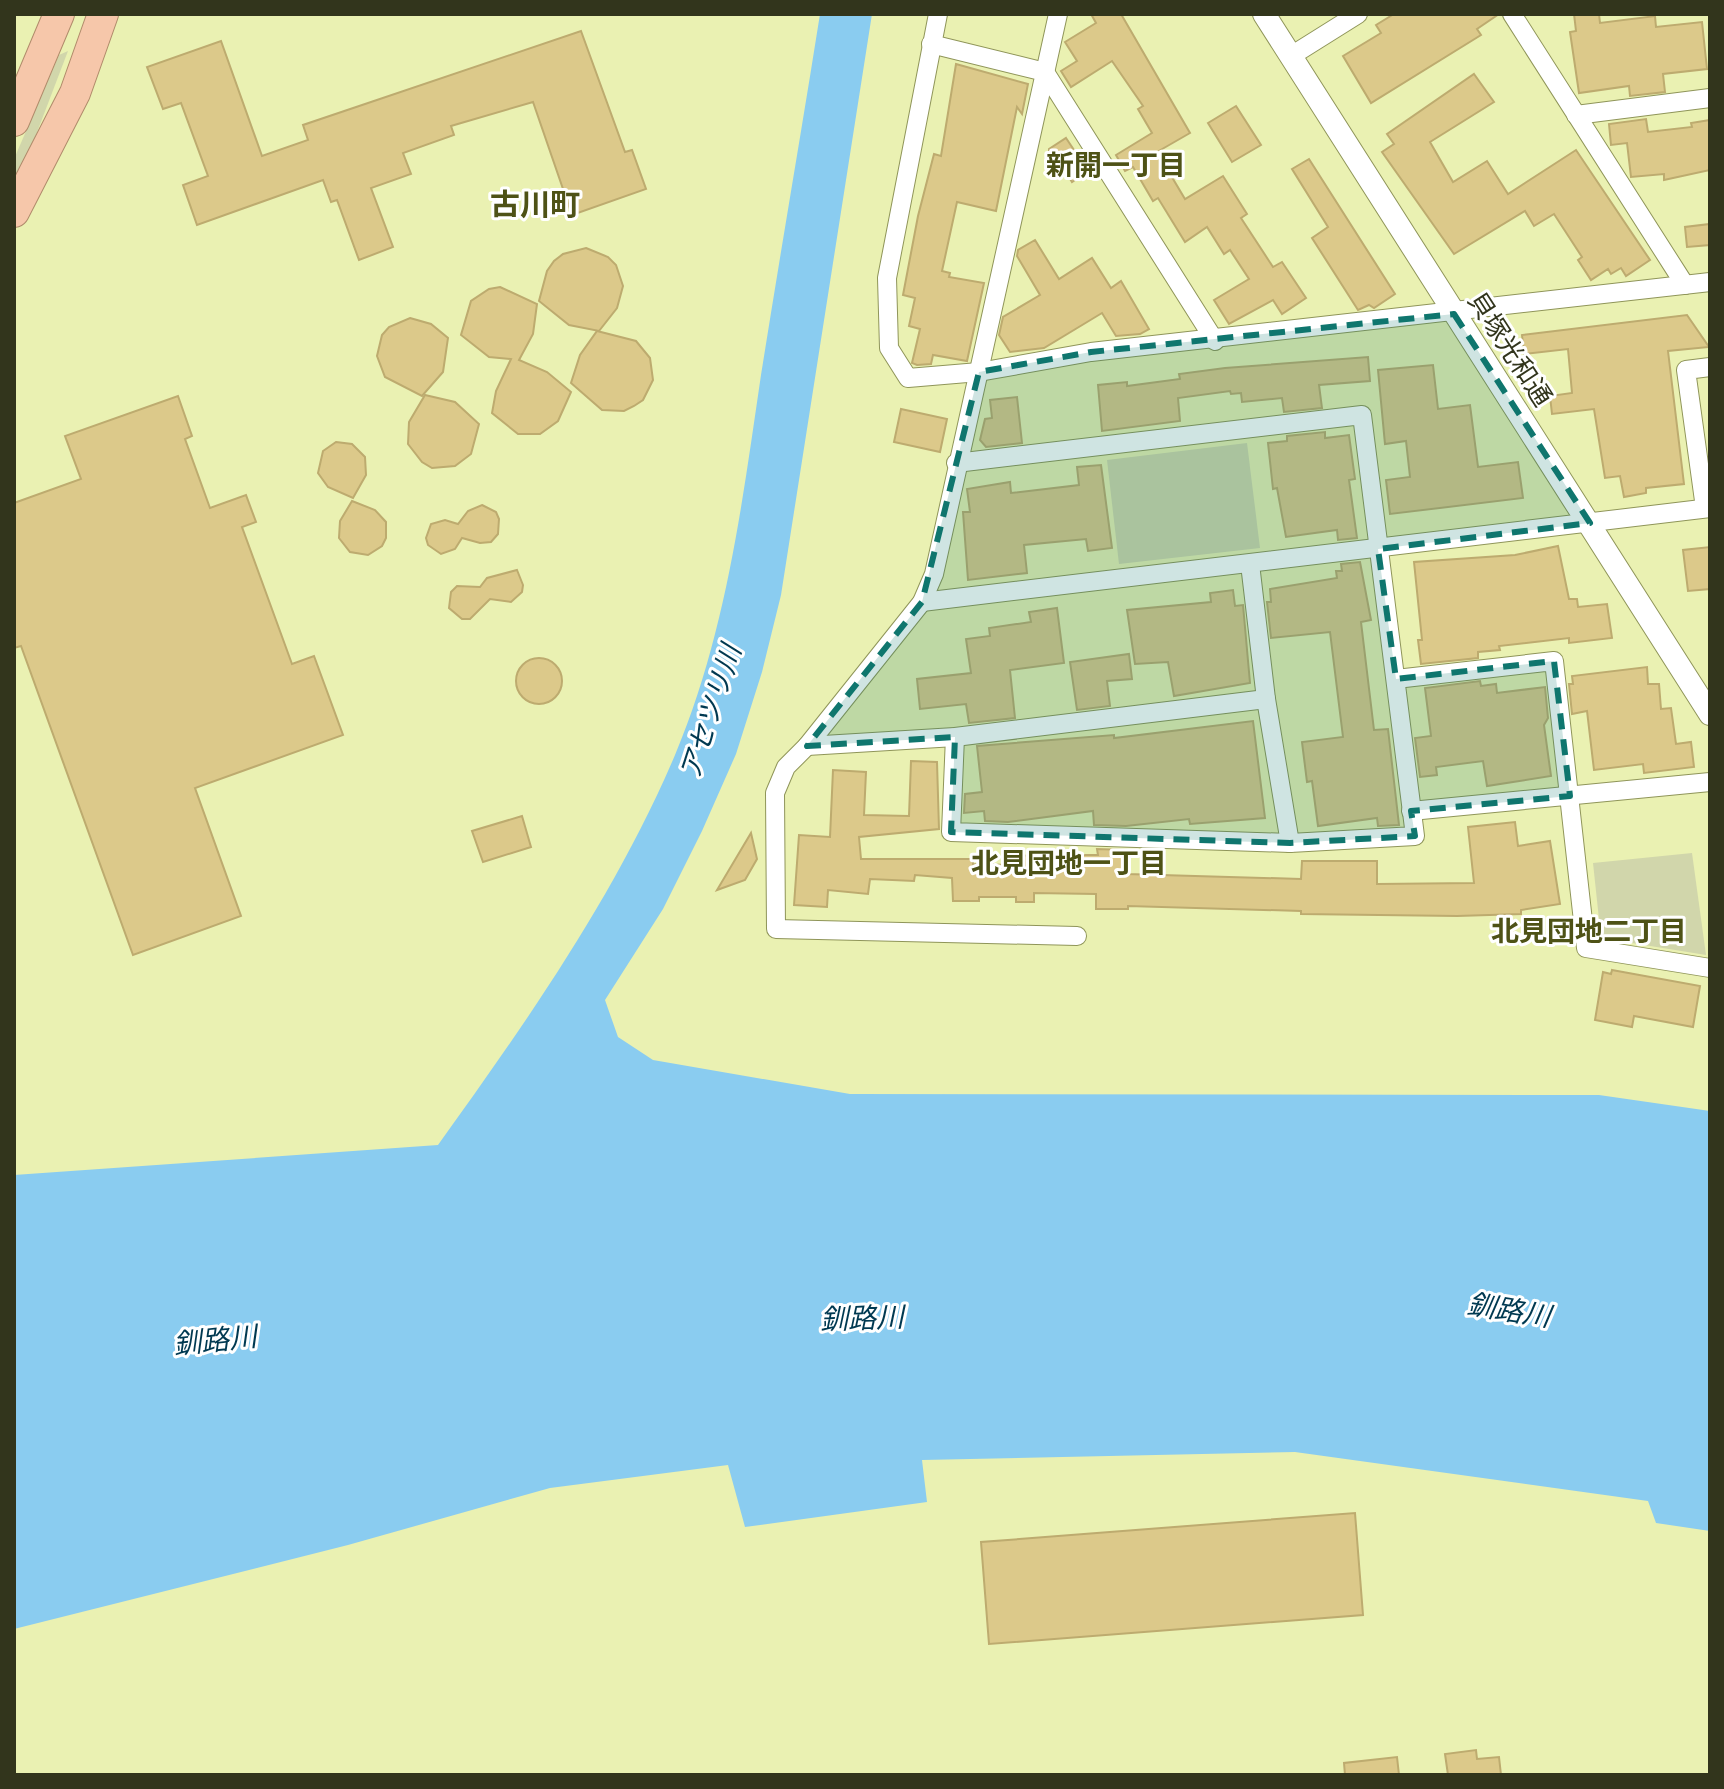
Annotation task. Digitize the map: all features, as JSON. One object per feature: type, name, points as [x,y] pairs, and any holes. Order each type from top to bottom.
[{"type":"highway","points":[[14,121],[59,14]]},
{"type":"highway","points":[[14,212],[75,93],[103,14]]},
{"type":"street","points":[[938,14],[887,278],[889,348],[908,378],[979,372],[1091,352],[1454,314],[1710,282]]},
{"type":"street","points":[[1058,14],[956,463],[934,574],[922,602],[807,746],[786,767],[775,793],[776,929],[1077,936]]},
{"type":"street","name":"貝塚光和通","points":[[1264,14],[1710,714]]},
{"type":"street","points":[[1291,56],[1358,14]]},
{"type":"street","points":[[1512,14],[1685,285]]},
{"type":"street","points":[[931,44],[1045,72],[1215,341]]},
{"type":"street","points":[[1576,115],[1710,98]]},
{"type":"street","points":[[922,602],[1708,508],[1686,370],[1710,367]]},
{"type":"street","points":[[955,737],[951,832],[1290,843],[1415,836],[1362,415],[956,463]]},
{"type":"street","points":[[1250,564],[1266,699],[1290,843]]},
{"type":"street","points":[[1396,679],[1554,661],[1586,948],[1710,968]]},
{"type":"street","points":[[807,746],[955,737],[1266,699]]},
{"type":"street","points":[[1411,811],[1710,782]]},
{"type":"highlighted area","points":[[1454,314],[1590,523],[1378,549],[1396,679],[1554,661],[1570,796],[1411,811],[1415,836],[1290,843],[951,832],[955,737],[807,746],[922,602],[979,372],[1091,352]]},
{"type":"green space","points":[[68,51],[31,148],[14,179],[14,159],[59,55]]},
{"type":"green space","points":[[1247,443],[1260,548],[1119,564],[1107,460]]},
{"type":"green space","points":[[1692,853],[1706,955],[1601,938],[1593,863]]},
{"type":"water","points":[[820,14],[872,14],[781,595],[762,672],[736,754],[663,909],[605,1000],[618,1037],[653,1060],[850,1094],[1599,1095],[1710,1111],[1710,1531],[1656,1523],[1648,1501],[1295,1452],[922,1460],[927,1502],[745,1527],[728,1465],[550,1488],[348,1545],[14,1629],[14,1175],[438,1145],[567,956],[597,908],[651,807],[693,709],[720,616],[739,520]]},
{"type":"building","points":[[1091,14],[1121,14],[1190,133],[1157,152],[1185,199],[1223,176],[1247,214],[1241,218],[1273,267],[1282,262],[1306,298],[1282,314],[1273,300],[1229,324],[1214,300],[1249,279],[1230,250],[1224,254],[1207,227],[1185,242],[1158,198],[1153,201],[1133,167],[1125,171],[1116,155],[1152,133],[1138,109],[1143,106],[1112,61],[1071,87],[1061,71],[1077,61],[1065,42],[1096,23]]},
{"type":"building","points":[[1394,14],[1499,14],[1477,29],[1481,35],[1371,103],[1343,56],[1381,33],[1376,25]]},
{"type":"building","points":[[1574,14],[1599,14],[1600,23],[1655,16],[1656,27],[1702,22],[1707,69],[1663,74],[1665,92],[1630,96],[1629,86],[1579,93],[1570,32],[1576,31]]},
{"type":"building","points":[[581,31],[625,152],[632,150],[646,189],[572,215],[533,102],[451,126],[454,135],[403,153],[411,174],[371,188],[393,247],[359,260],[337,200],[331,202],[323,180],[197,225],[183,185],[208,176],[181,103],[163,109],[147,67],[221,41],[262,156],[308,140],[303,125]]},
{"type":"building","points":[[956,64],[1028,84],[1022,114],[1017,107],[996,211],[957,202],[942,271],[950,273],[949,277],[984,283],[967,361],[933,355],[931,364],[917,365],[912,363],[920,329],[909,326],[915,298],[903,295],[934,154],[941,156]]},
{"type":"building","points":[[1474,74],[1494,102],[1430,142],[1453,182],[1487,161],[1508,194],[1576,150],[1650,260],[1626,276],[1621,268],[1611,274],[1608,269],[1591,280],[1578,260],[1582,257],[1554,214],[1534,226],[1525,211],[1454,254],[1382,152],[1394,144],[1387,134]]},
{"type":"building","points":[[1236,106],[1261,145],[1232,162],[1208,123]]},
{"type":"building","points":[[1646,119],[1648,132],[1692,127],[1691,123],[1710,120],[1710,170],[1664,180],[1664,174],[1631,177],[1627,143],[1611,145],[1609,124]]},
{"type":"building","points":[[1066,138],[1088,171],[1072,182],[1066,172],[1061,175],[1049,156],[1049,149]]},
{"type":"building","points":[[1309,159],[1395,294],[1374,308],[1369,305],[1358,310],[1312,238],[1328,227],[1292,169]]},
{"type":"building","points":[[1710,224],[1710,245],[1687,247],[1685,227]]},
{"type":"building","points":[[1035,240],[1059,279],[1092,258],[1111,288],[1121,281],[1149,329],[1140,334],[1116,336],[1102,313],[1044,348],[1010,352],[999,335],[1003,317],[1040,295],[1017,256],[1018,250]]},
{"type":"building","points":[[586,248],[608,257],[616,265],[623,286],[617,308],[599,331],[569,325],[539,301],[547,271],[554,261],[563,254]]},
{"type":"building","points":[[500,287],[537,304],[533,334],[519,360],[547,372],[571,392],[558,421],[540,434],[518,434],[492,413],[496,391],[511,359],[489,357],[461,335],[471,301],[489,289]]},
{"type":"building","points":[[1687,315],[1709,347],[1668,351],[1684,484],[1646,488],[1646,493],[1624,497],[1620,476],[1605,478],[1594,409],[1552,414],[1550,396],[1572,393],[1568,349],[1524,354],[1522,335]]},
{"type":"building","points":[[410,318],[431,324],[448,338],[443,372],[422,396],[385,377],[377,356],[382,335],[389,327]]},
{"type":"building","points":[[597,331],[636,341],[650,358],[653,380],[643,400],[624,411],[602,410],[571,383],[580,355]]},
{"type":"building","points":[[1368,357],[1370,381],[1319,385],[1322,408],[1284,412],[1282,398],[1242,402],[1241,393],[1231,394],[1230,391],[1178,398],[1180,421],[1102,431],[1098,385],[1127,382],[1127,386],[1180,379],[1179,374],[1225,368]]},
{"type":"building","points":[[1433,365],[1438,409],[1470,405],[1478,467],[1518,462],[1523,498],[1390,514],[1386,480],[1410,477],[1406,441],[1385,444],[1378,370]]},
{"type":"building","points":[[425,395],[455,402],[479,424],[471,454],[455,466],[432,468],[422,462],[408,444],[409,422]]},
{"type":"building","points":[[178,396],[192,436],[185,439],[210,508],[246,495],[256,522],[242,527],[292,664],[314,656],[343,735],[195,788],[241,916],[133,955],[21,646],[14,648],[14,503],[81,479],[65,436]]},
{"type":"building","points":[[1017,397],[1022,443],[986,447],[980,440],[985,419],[992,418],[990,400]]},
{"type":"building","points":[[901,409],[947,419],[940,452],[894,442]]},
{"type":"building","points":[[1325,432],[1325,438],[1349,435],[1355,479],[1349,480],[1357,538],[1338,540],[1337,530],[1286,537],[1277,488],[1273,489],[1268,443],[1287,441],[1287,436]]},
{"type":"building","points":[[336,442],[352,444],[365,457],[366,475],[353,498],[328,487],[318,473],[323,451]]},
{"type":"building","points":[[1101,465],[1112,548],[1088,551],[1086,539],[1024,545],[1027,573],[968,580],[963,512],[970,512],[967,489],[1010,482],[1011,493],[1079,485],[1077,467]]},
{"type":"building","points":[[352,501],[375,510],[386,522],[386,538],[382,546],[368,555],[350,552],[339,538],[340,521]]},
{"type":"building","points":[[482,505],[496,512],[499,519],[498,534],[491,542],[480,543],[462,538],[455,549],[441,554],[428,545],[426,538],[431,524],[445,520],[458,524],[468,511]]},
{"type":"building","points":[[1558,546],[1569,599],[1577,599],[1578,607],[1607,604],[1612,638],[1569,643],[1569,638],[1499,646],[1500,650],[1478,652],[1478,658],[1421,664],[1418,640],[1422,640],[1414,562],[1515,555]]},
{"type":"building","points":[[1710,547],[1710,589],[1688,591],[1683,550]]},
{"type":"building","points":[[1360,562],[1371,620],[1361,622],[1374,730],[1388,729],[1399,825],[1378,826],[1377,818],[1318,826],[1312,781],[1307,782],[1302,742],[1343,737],[1330,632],[1271,638],[1267,602],[1271,602],[1270,589],[1337,578],[1336,571],[1342,571],[1341,564]]},
{"type":"building","points":[[517,570],[523,585],[522,592],[511,602],[490,599],[470,619],[462,619],[449,608],[451,592],[457,586],[480,587],[487,578]]},
{"type":"building","points":[[1233,590],[1235,606],[1243,605],[1250,683],[1174,696],[1168,662],[1135,664],[1127,610],[1211,602],[1210,593]]},
{"type":"building","points":[[1057,608],[1064,663],[1010,670],[1015,718],[969,723],[966,704],[920,709],[917,679],[971,673],[966,639],[990,636],[989,628],[1031,622],[1029,612]]},
{"type":"building","points":[[1129,654],[1132,679],[1107,681],[1110,706],[1077,710],[1070,662]]},
{"type":"building","points":[[539,658],[556,664],[562,681],[556,698],[539,704],[522,698],[516,681],[522,664]]},
{"type":"building","points":[[1647,667],[1648,684],[1659,684],[1661,709],[1671,708],[1676,744],[1691,742],[1694,767],[1644,773],[1643,764],[1594,770],[1587,711],[1572,714],[1569,684],[1573,684],[1572,676]]},
{"type":"building","points":[[1480,681],[1481,686],[1496,684],[1497,693],[1545,687],[1548,718],[1544,725],[1551,776],[1487,786],[1483,761],[1436,767],[1437,775],[1420,777],[1415,738],[1431,736],[1425,688]]},
{"type":"building","points":[[1253,721],[1265,818],[1190,824],[1189,819],[1126,826],[1094,825],[1093,811],[1008,822],[985,821],[984,811],[964,813],[965,794],[982,792],[977,746],[1114,735],[1114,738]]},
{"type":"building","points":[[911,761],[937,762],[939,829],[859,837],[861,859],[973,859],[973,864],[1011,865],[1011,855],[1035,856],[1035,865],[1071,865],[1071,855],[1098,855],[1097,849],[1127,850],[1127,874],[1301,879],[1302,861],[1377,861],[1377,884],[1474,883],[1468,827],[1515,822],[1518,846],[1550,841],[1560,904],[1521,910],[1521,914],[1457,916],[1301,914],[1301,911],[1128,906],[1128,909],[1096,909],[1096,894],[1034,893],[1034,902],[1016,902],[1016,897],[953,901],[952,878],[915,875],[914,881],[870,879],[868,894],[828,890],[827,907],[794,905],[799,835],[830,837],[833,770],[866,772],[864,815],[909,816]]},
{"type":"building","points":[[522,816],[531,847],[483,862],[472,831]]},
{"type":"building","points":[[751,833],[757,859],[745,880],[717,890]]},
{"type":"building","points":[[1612,970],[1700,986],[1693,1027],[1634,1016],[1632,1027],[1595,1020],[1603,972],[1611,974]]},
{"type":"building","points":[[1355,1513],[1363,1615],[989,1644],[981,1542]]},
{"type":"building","points":[[1476,1750],[1477,1759],[1499,1757],[1501,1775],[1448,1775],[1445,1754]]},
{"type":"building","points":[[1397,1757],[1399,1775],[1345,1775],[1344,1763]]},
{"type":"district","name":"新開一丁目","points":[[1116,165]]},
{"type":"district","name":"古川町","points":[[535,205]]},
{"type":"district","name":"北見団地一丁目","points":[[1069,863]]},
{"type":"district","name":"北見団地二丁目","points":[[1589,931]]},
{"type":"water label","name":"アセツリ川","points":[[710,712]]},
{"type":"water label","name":"釧路川","points":[[1509,1310]]},
{"type":"water label","name":"釧路川","points":[[862,1318]]},
{"type":"water label","name":"釧路川","points":[[215,1340]]}]
